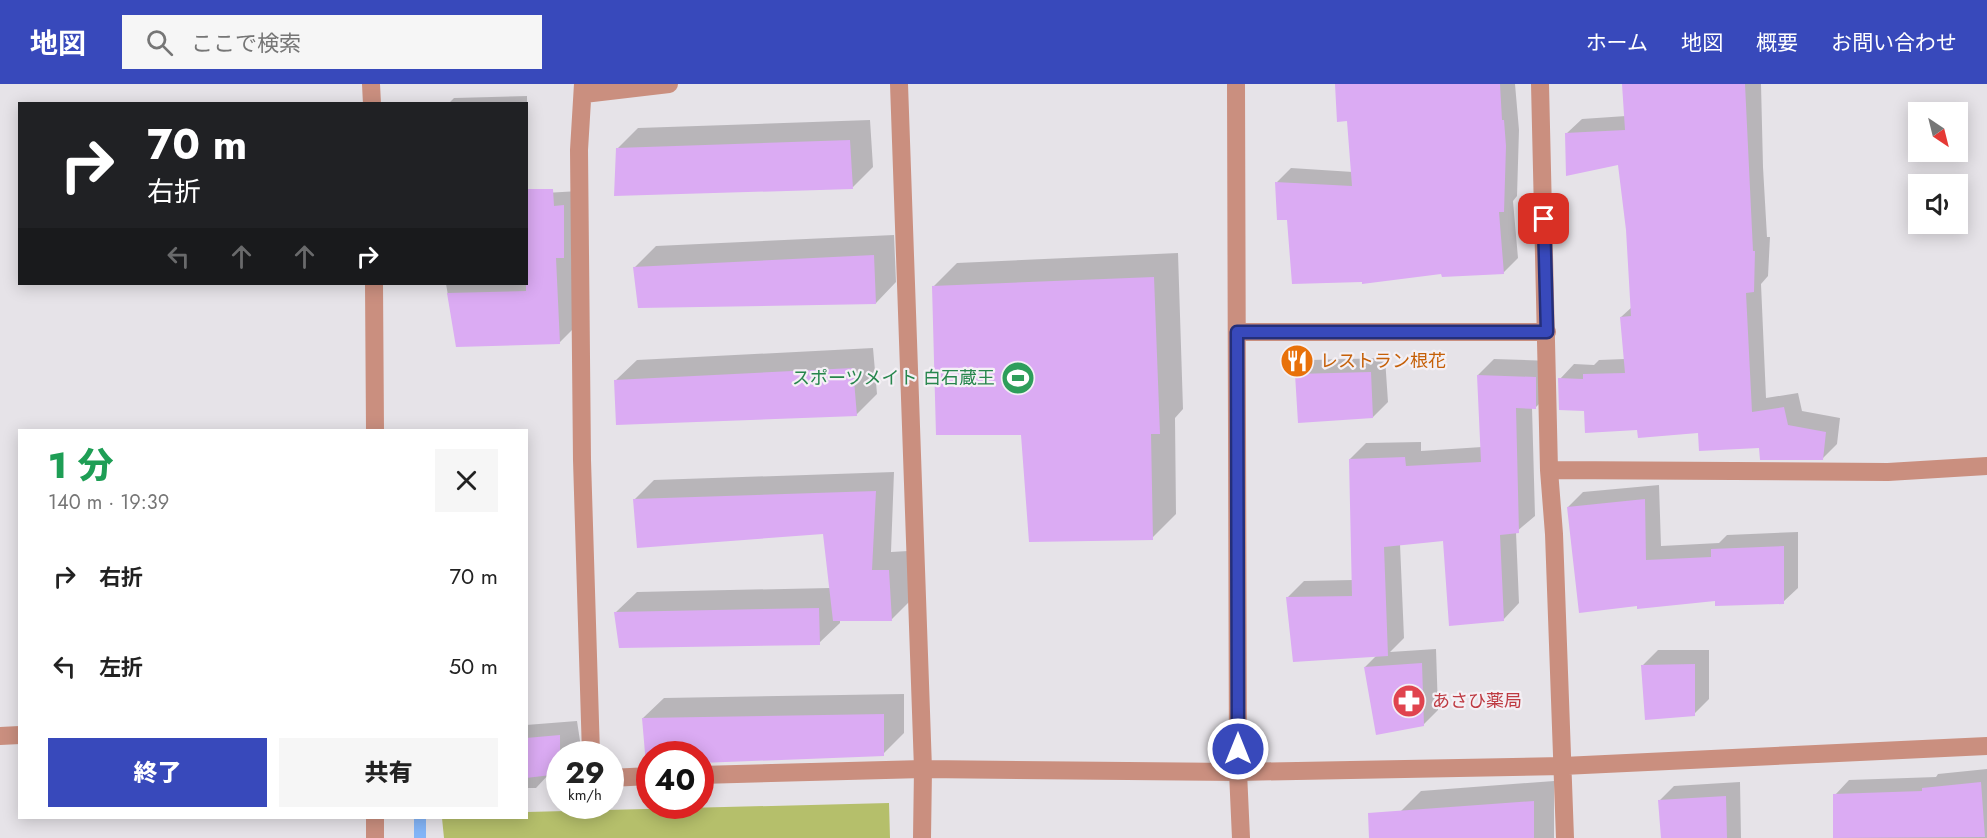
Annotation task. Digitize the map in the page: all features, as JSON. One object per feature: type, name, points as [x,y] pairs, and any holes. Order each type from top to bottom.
[{"type":"street","points":[[372,84],[372,102]]},
{"type":"street","points":[[591,741],[581,424],[579,150],[584,89],[669,84]]},
{"type":"street","points":[[899,84],[923,769],[922,838]]},
{"type":"street","points":[[1236,84],[1238,772],[1242,838]]},
{"type":"street","points":[[1540,84],[1549,471],[1554,534],[1565,838]]},
{"type":"street","points":[[374,285],[375,429]]},
{"type":"street","points":[[1237,332],[1547,332]]},
{"type":"street","points":[[1549,471],[1888,472],[1987,466]]},
{"type":"street","points":[[0,736],[18,735]]},
{"type":"street","points":[[714,775],[923,769],[1238,772],[1563,766],[1987,746]]},
{"type":"street","points":[[375,819],[375,838]]},
{"type":"green space","points":[[889,803],[890,838],[444,838],[442,819],[528,819],[528,812],[546,812],[546,819],[624,819],[624,810],[636,809],[636,819],[714,819],[714,807]]},
{"type":"building","points":[[1335,84],[1500,84],[1506,146],[1504,212],[1499,212],[1504,274],[1442,277],[1441,274],[1362,284],[1362,282],[1292,284],[1287,220],[1277,220],[1275,182],[1352,186],[1347,121],[1337,122]]},
{"type":"building","points":[[1622,84],[1745,84],[1753,251],[1755,251],[1754,292],[1746,293],[1752,412],[1784,407],[1788,425],[1826,432],[1823,460],[1760,460],[1759,448],[1699,451],[1698,433],[1638,438],[1637,430],[1585,433],[1584,411],[1559,410],[1558,378],[1583,379],[1583,374],[1625,373],[1620,317],[1631,316],[1626,230],[1618,165],[1566,176],[1565,133],[1625,130]]},
{"type":"building","points":[[850,140],[853,189],[614,196],[616,148]]},
{"type":"building","points":[[528,189],[553,189],[554,206],[564,205],[564,258],[556,258],[560,344],[456,347],[447,293],[526,291],[526,285],[528,285]]},
{"type":"building","points":[[874,255],[876,304],[638,308],[633,267]]},
{"type":"building","points":[[1154,277],[1160,434],[1151,434],[1153,540],[1029,542],[1021,435],[936,435],[932,286]]},
{"type":"building","points":[[853,368],[857,416],[616,425],[614,380]]},
{"type":"building","points":[[1371,372],[1373,418],[1298,423],[1295,374]]},
{"type":"building","points":[[1477,375],[1536,377],[1536,409],[1516,408],[1519,533],[1500,535],[1504,621],[1449,626],[1443,541],[1384,547],[1388,656],[1293,662],[1286,597],[1352,596],[1349,459],[1405,457],[1406,466],[1481,462]]},
{"type":"building","points":[[876,491],[872,570],[889,570],[892,621],[833,621],[823,534],[637,548],[633,499]]},
{"type":"building","points":[[1645,499],[1646,560],[1711,557],[1711,549],[1784,546],[1784,604],[1715,606],[1715,601],[1637,609],[1637,606],[1579,613],[1567,507]]},
{"type":"building","points":[[819,608],[820,645],[619,648],[614,612]]},
{"type":"building","points":[[1422,663],[1424,726],[1376,735],[1364,667]]},
{"type":"building","points":[[1695,664],[1695,716],[1645,720],[1641,665]]},
{"type":"building","points":[[884,714],[884,756],[714,762],[714,741],[644,741],[642,718]]},
{"type":"building","points":[[560,735],[560,741],[546,741],[546,776],[528,778],[528,738]]},
{"type":"building","points":[[1981,782],[1985,837],[1833,838],[1833,794],[1922,791],[1922,788]]},
{"type":"building","points":[[1726,796],[1727,838],[1661,838],[1658,800]]},
{"type":"building","points":[[1534,801],[1534,838],[1369,838],[1368,813]]},
{"type":"waterway","points":[[420,819],[420,838]]},
{"type":"place","name":"レストラン根花","points":[[1297,361]]},
{"type":"place","name":"スポーツメイト 白石蔵王","points":[[1018,378]]},
{"type":"place","name":"あさひ薬局","points":[[1409,701]]},
{"type":"route","points":[[1238,749],[1237,332],[1547,332],[1544,219]]}]
